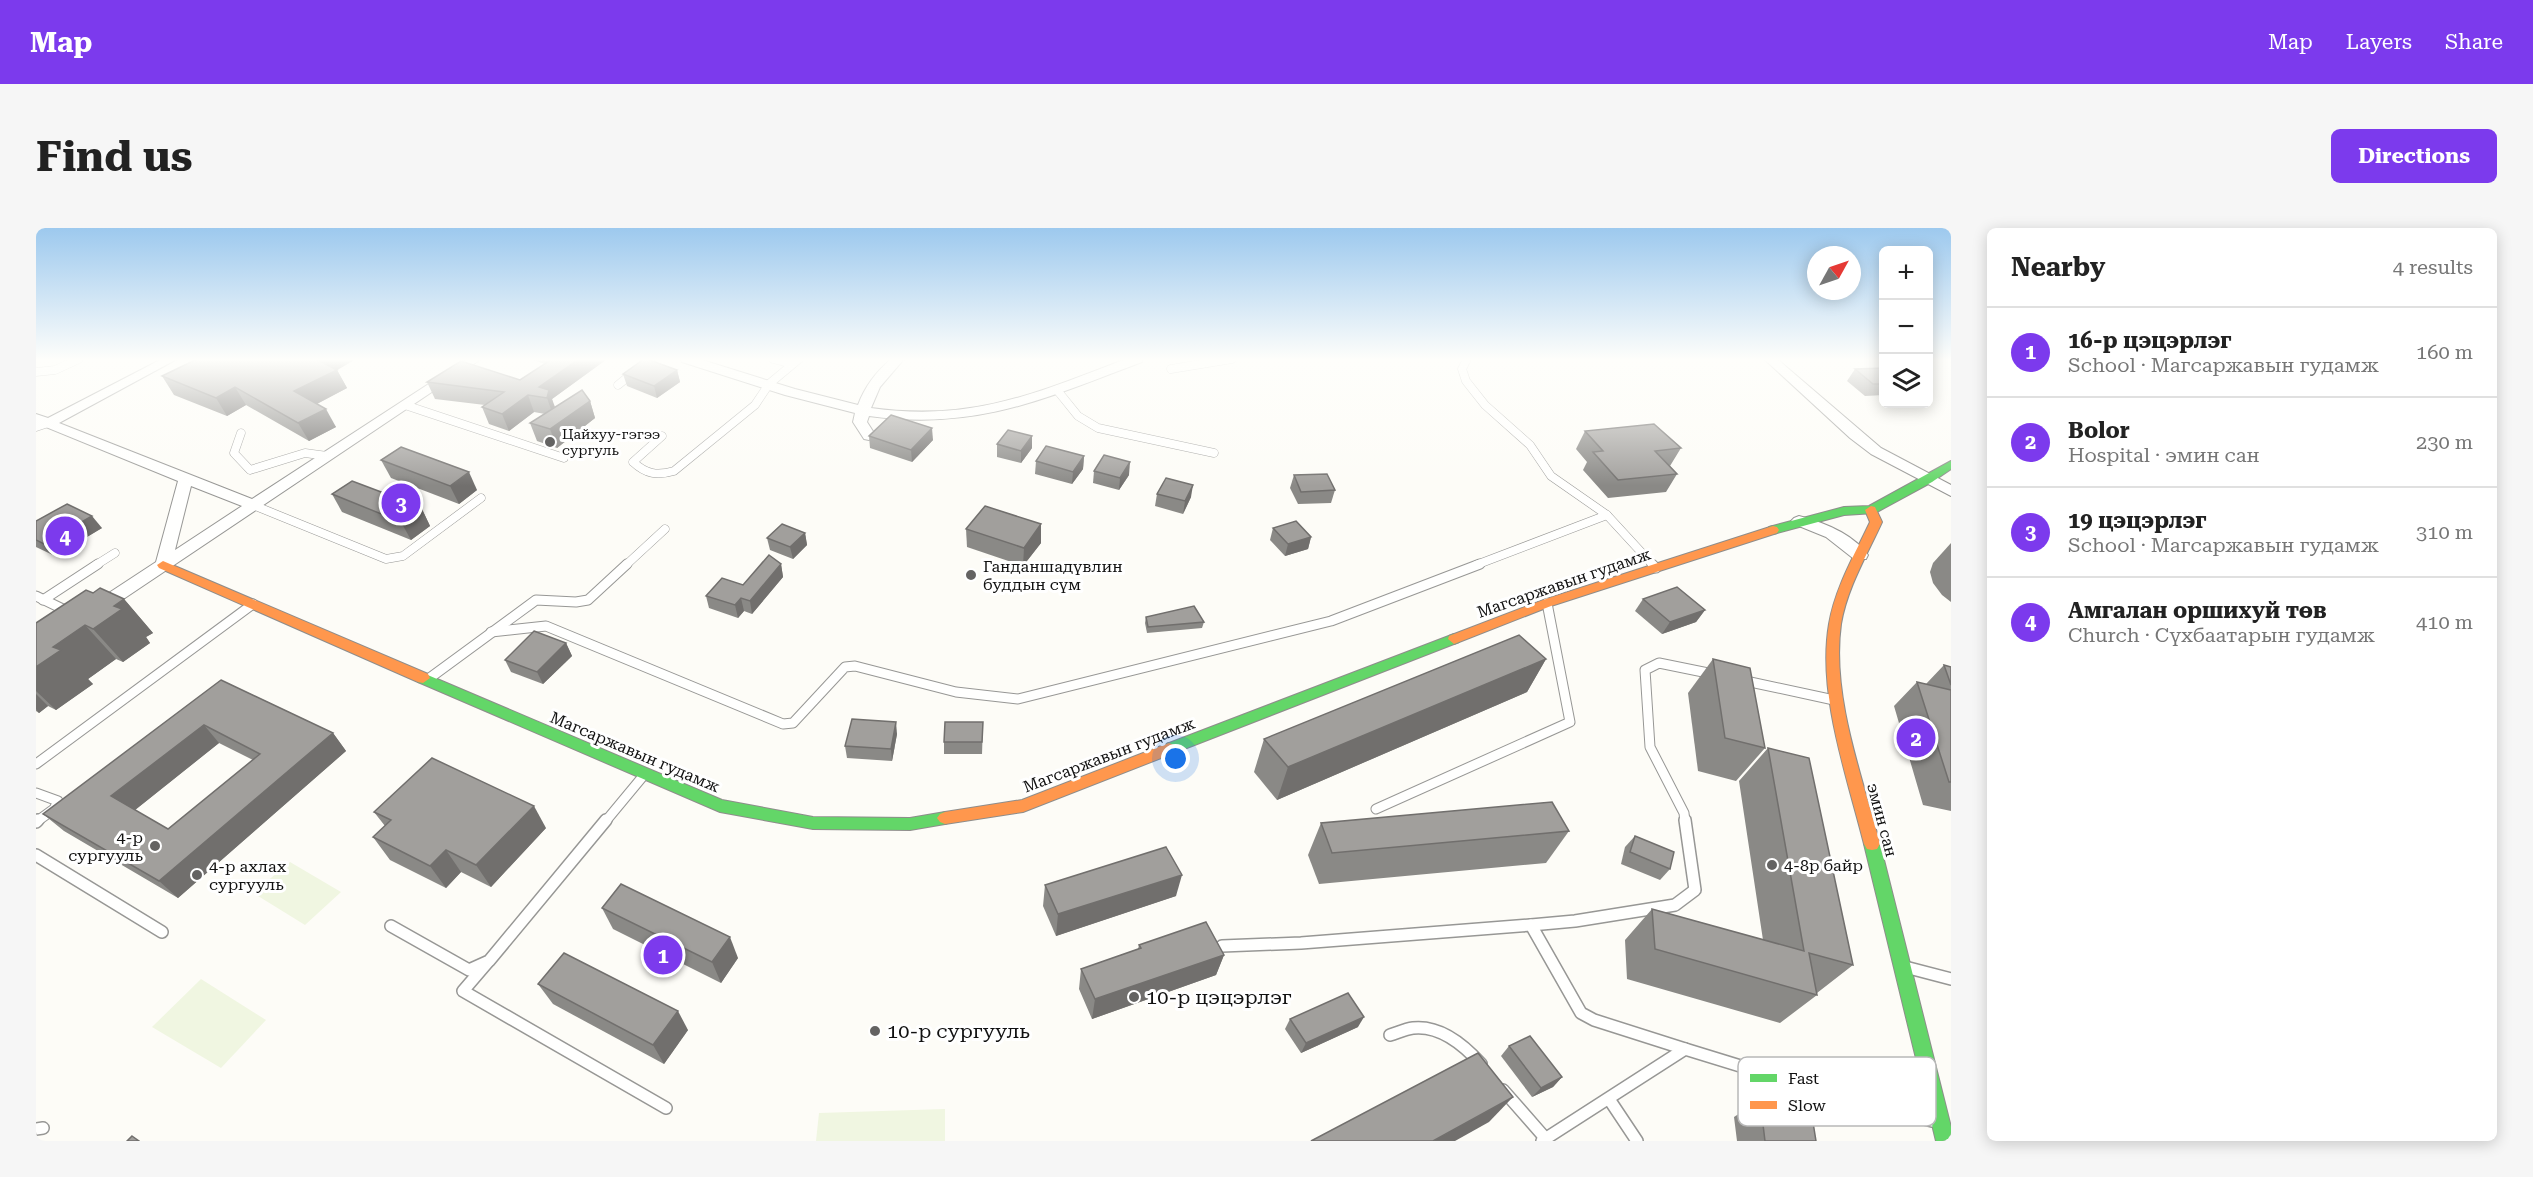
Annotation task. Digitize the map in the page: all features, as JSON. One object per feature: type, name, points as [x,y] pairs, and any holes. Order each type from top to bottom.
[{"type":"street","points":[[40,423],[83,402]]},
{"type":"street","points":[[63,630],[410,402]]},
{"type":"street","points":[[830,402],[862,411],[906,417],[957,416],[1021,402]]},
{"type":"street","points":[[866,402],[860,422],[869,436]]},
{"type":"street","points":[[1818,402],[1876,451],[1951,491]]},
{"type":"street","points":[[40,423],[253,505]]},
{"type":"street","name":"Магсаржавын гудамж","points":[[163,565],[720,806],[813,824],[910,824],[1023,806],[1547,603],[1799,521],[1844,511],[1871,510],[1928,480],[1951,464]]},
{"type":"street","points":[[163,565],[186,479]]},
{"type":"street","name":"эмин сан","points":[[1871,510],[1876,522],[1844,591],[1835,626],[1834,688],[1925,1057]]},
{"type":"street","points":[[1799,521],[1830,532],[1844,540],[1860,555]]},
{"type":"street","name":"эмин сан","points":[[1936,1106],[1945,1141]]},
{"type":"lane","points":[[662,436],[633,462],[642,472],[659,476],[674,471],[757,402]]},
{"type":"lane","points":[[1067,402],[1078,416],[1098,428],[1214,453]]},
{"type":"lane","points":[[1482,402],[1530,445],[1551,476],[1607,515],[1656,568]]},
{"type":"lane","points":[[405,405],[564,458]]},
{"type":"lane","points":[[241,433],[234,453],[250,470],[305,453],[327,456]]},
{"type":"lane","points":[[253,505],[386,559],[394,559],[403,556],[481,498]]},
{"type":"lane","points":[[491,632],[546,626],[783,724],[793,723],[845,667],[855,666],[916,682],[999,699],[1018,699],[1331,621],[1607,515]]},
{"type":"lane","points":[[427,680],[536,600],[546,598],[581,603],[588,600],[665,529]]},
{"type":"lane","points":[[40,598],[115,554]]},
{"type":"lane","points":[[40,598],[75,615]]},
{"type":"lane","points":[[1376,809],[1570,722],[1547,603]]},
{"type":"lane","points":[[36,764],[253,604]]},
{"type":"lane","points":[[1222,946],[1301,943],[1531,925],[1575,921],[1675,905],[1695,891],[1684,813],[1650,747],[1645,670],[1659,663],[1836,700]]},
{"type":"lane","points":[[644,775],[463,991],[666,1108]]},
{"type":"lane","points":[[36,793],[58,801],[54,809],[36,822]]},
{"type":"lane","points":[[36,855],[162,932]]},
{"type":"lane","points":[[1531,925],[1581,1013],[1594,1020],[1738,1065]]},
{"type":"lane","points":[[392,926],[469,970],[489,961]]},
{"type":"lane","points":[[1904,967],[1951,979]]},
{"type":"lane","points":[[1390,1035],[1414,1028],[1431,1029],[1452,1040],[1477,1059],[1544,1140],[1685,1049]]},
{"type":"lane","points":[[1609,1099],[1637,1141]]},
{"type":"lane","points":[[1936,1122],[1940,1123]]},
{"type":"green space","points":[[290,862],[341,892],[305,925],[253,893]]},
{"type":"green space","points":[[201,979],[266,1020],[221,1068],[152,1027]]},
{"type":"green space","points":[[945,1109],[945,1141],[816,1141],[819,1113]]},
{"type":"building","points":[[261,402],[313,402],[326,409],[298,423]]},
{"type":"building","points":[[490,402],[519,402],[502,414],[482,407]]},
{"type":"building","points":[[564,402],[589,402],[550,429],[530,423]]},
{"type":"building","points":[[891,415],[932,428],[911,450],[869,436]]},
{"type":"building","points":[[1654,424],[1681,448],[1655,451],[1677,474],[1618,480],[1593,452],[1603,451],[1585,431]]},
{"type":"building","points":[[1008,430],[1032,436],[1021,451],[997,444]]},
{"type":"building","points":[[1046,446],[1084,456],[1073,472],[1036,461]]},
{"type":"building","points":[[401,447],[469,472],[450,486],[381,460]]},
{"type":"building","points":[[1104,455],[1130,462],[1120,478],[1094,471]]},
{"type":"building","points":[[1327,474],[1335,490],[1301,492],[1294,475]]},
{"type":"building","points":[[1166,478],[1193,485],[1185,501],[1157,494]]},
{"type":"building","points":[[352,481],[421,507],[401,522],[332,494]]},
{"type":"building","points":[[67,504],[92,516],[44,544],[36,540],[36,521]]},
{"type":"building","points":[[985,506],[1041,524],[1024,548],[966,529]]},
{"type":"building","points":[[1296,521],[1311,537],[1288,544],[1273,528]]},
{"type":"building","points":[[782,524],[805,533],[790,547],[767,538]]},
{"type":"building","points":[[769,555],[781,564],[750,601],[741,598],[735,605],[706,596],[722,578],[743,585]]},
{"type":"building","points":[[1677,587],[1705,610],[1670,622],[1643,599]]},
{"type":"building","points":[[100,588],[124,599],[114,606],[122,609],[93,629],[85,625],[53,647],[61,650],[36,667],[36,623],[86,590],[93,593]]},
{"type":"building","points":[[1194,606],[1204,622],[1148,627],[1146,617]]},
{"type":"building","points":[[534,631],[566,643],[537,672],[505,660]]},
{"type":"building","points":[[1519,635],[1546,659],[1288,767],[1264,739]]},
{"type":"building","points":[[1713,659],[1750,668],[1765,748],[1725,738]]},
{"type":"building","points":[[1944,665],[1951,667],[1951,685]]},
{"type":"building","points":[[221,680],[333,733],[159,881],[43,814]],"holes":[[[204,725],[260,754],[168,829],[111,796]]]},
{"type":"building","points":[[1917,682],[1951,690],[1951,782],[1949,782]]},
{"type":"building","points":[[852,719],[896,722],[891,749],[845,746]]},
{"type":"building","points":[[945,722],[983,722],[982,742],[944,742]]},
{"type":"building","points":[[1768,748],[1809,758],[1853,965],[1809,953],[1817,995],[1655,949],[1652,909],[1804,951]]},
{"type":"building","points":[[432,758],[534,806],[476,865],[446,850],[430,866],[373,837],[391,820],[374,812]]},
{"type":"building","points":[[1552,802],[1569,831],[1332,853],[1321,823]]},
{"type":"building","points":[[1635,836],[1674,852],[1670,869],[1630,852]]},
{"type":"building","points":[[1166,847],[1182,875],[1058,914],[1045,885]]},
{"type":"building","points":[[621,884],[730,937],[712,962],[602,908]]},
{"type":"building","points":[[1206,922],[1224,955],[1095,999],[1081,969],[1141,948],[1139,945]]},
{"type":"building","points":[[564,953],[678,1011],[653,1045],[538,984]]},
{"type":"building","points":[[1348,993],[1364,1017],[1306,1043],[1290,1019]]},
{"type":"building","points":[[1530,1036],[1562,1077],[1541,1088],[1509,1046]]},
{"type":"building","points":[[1478,1053],[1513,1097],[1433,1141],[1311,1141]]},
{"type":"building","points":[[1763,1126],[1814,1126],[1816,1141],[1765,1141]]},
{"type":"building","points":[[132,1136],[139,1141],[127,1141]]},
{"type":"traffic: fast","points":[[1773,530],[1844,511],[1871,510],[1928,480],[1951,464]]},
{"type":"traffic: fast","points":[[1169,749],[1454,639]]},
{"type":"traffic: fast","points":[[423,678],[720,806],[813,823],[910,824],[945,818]]},
{"type":"traffic: fast","points":[[1872,844],[1924,1057]]},
{"type":"traffic: fast","points":[[1936,1104],[1945,1141]]},
{"type":"traffic: slow","points":[[1871,510],[1876,522],[1842,598],[1835,624],[1833,649],[1838,705],[1872,844]]},
{"type":"traffic: slow","points":[[1454,639],[1547,603],[1773,530]]},
{"type":"traffic: slow","points":[[163,565],[423,678]]},
{"type":"traffic: slow","points":[[945,818],[1023,806],[1169,749]]},
{"type":"place","name":"Цайхуу-гэгээ сургуль","points":[[550,442]]},
{"type":"place","name":"19 цэцэрлэг","points":[[401,503]]},
{"type":"place","name":"Амгалан оршихуй төв","points":[[65,536]]},
{"type":"place","name":"Ганданшадүвлин буддын сүм","points":[[971,575]]},
{"type":"place","name":"Bolor","points":[[1916,738]]},
{"type":"place","name":"4-р сургууль","points":[[155,846]]},
{"type":"place","name":"4-8р байр","points":[[1772,865]]},
{"type":"place","name":"4-р ахлах сургууль","points":[[197,875]]},
{"type":"place","name":"16-р цэцэрлэг","points":[[663,955]]},
{"type":"place","name":"10-р цэцэрлэг","points":[[1134,997]]},
{"type":"place","name":"10-р сургууль","points":[[875,1031]]}]
